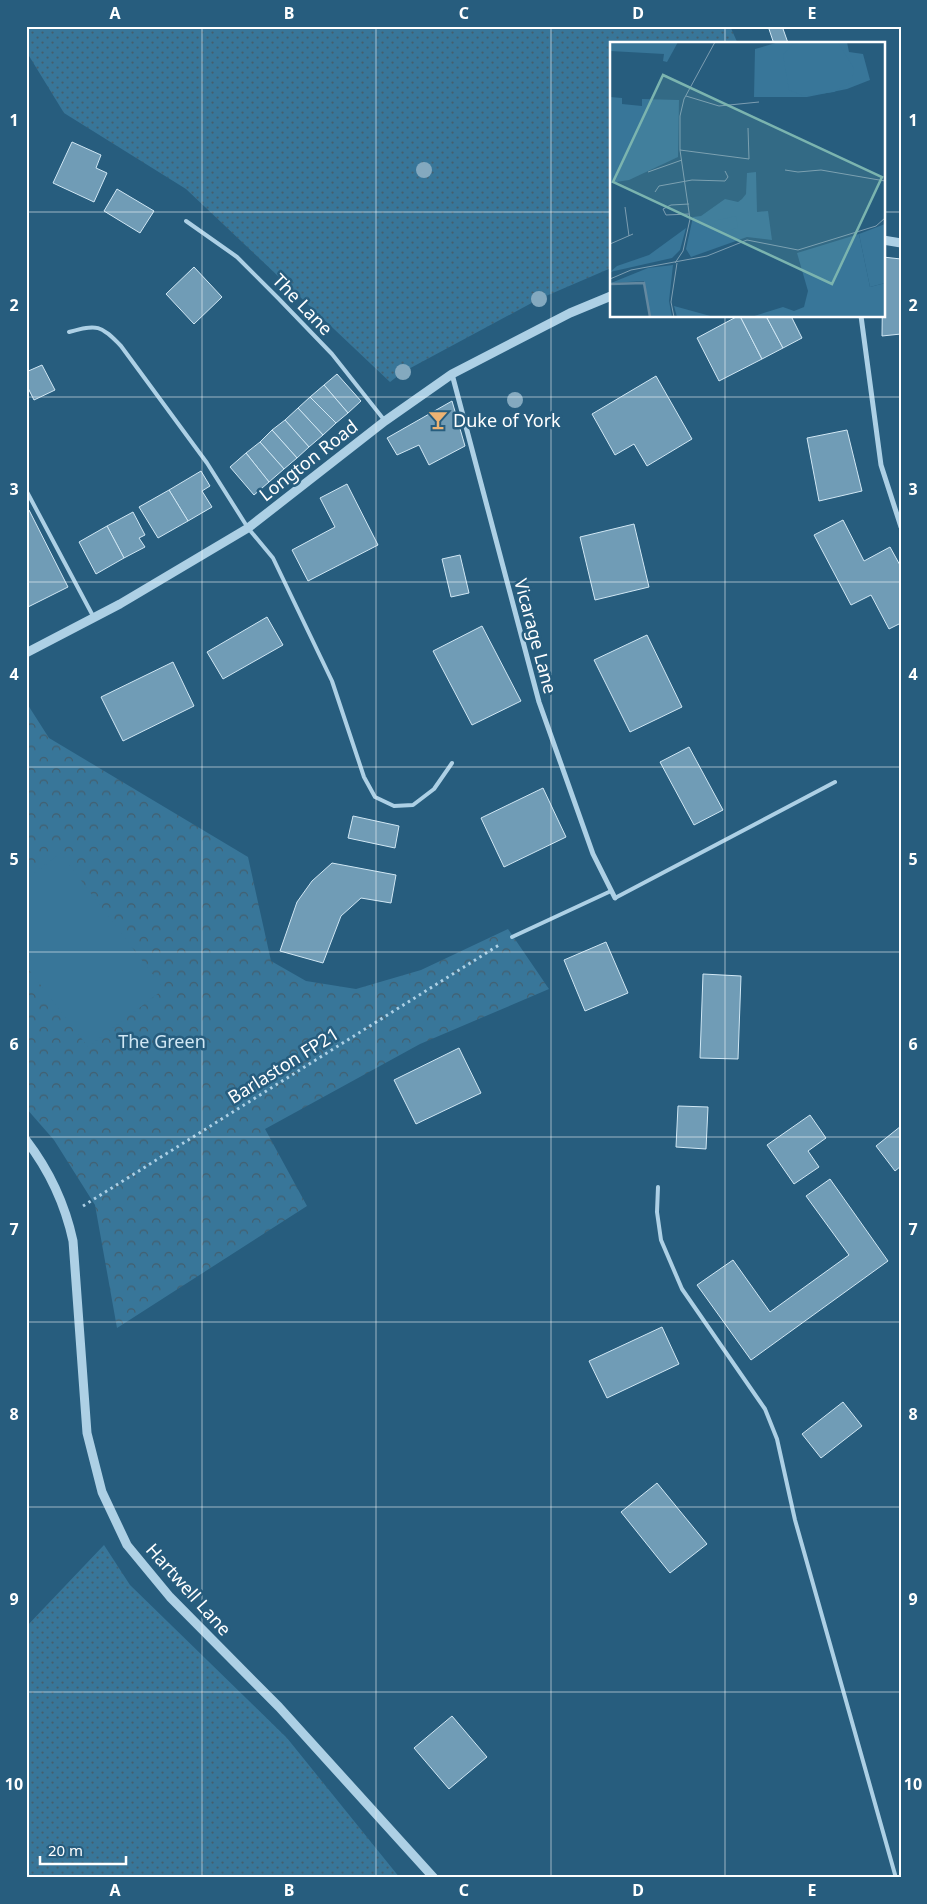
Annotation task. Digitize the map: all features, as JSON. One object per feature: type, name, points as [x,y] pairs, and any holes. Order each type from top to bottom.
[{"type":"street","points":[[884,240],[901,243]]},
{"type":"street","name":"Longton Road","points":[[26,653],[95,618],[248,528],[385,421],[452,374],[570,313],[610,296]]},
{"type":"street","points":[[861,318],[881,465],[901,527]]},
{"type":"street","name":"Vicarage Lane","points":[[452,374],[539,702],[593,854],[615,898]]},
{"type":"street","name":"Hartwell Lane","points":[[26,1140],[35,1151],[54,1185],[68,1216],[73,1241],[87,1433],[102,1492],[127,1544],[170,1597],[279,1707],[434,1878]]},
{"type":"lane","name":"The Lane","points":[[186,221],[237,257],[278,298],[332,354],[385,421]]},
{"type":"lane","points":[[69,332],[90,326],[107,331],[121,346],[207,463],[248,528],[273,558],[332,681],[364,778],[375,797],[394,806],[413,805],[434,789],[452,763]]},
{"type":"lane","points":[[26,490],[95,618]]},
{"type":"lane","points":[[615,898],[835,782]]},
{"type":"lane","points":[[512,937],[612,891]]},
{"type":"lane","points":[[658,1187],[657,1212],[661,1240],[682,1288],[766,1409],[777,1439],[795,1520],[896,1878]]},
{"type":"path","name":"Barlaston FP21","points":[[68,1216],[512,937]]},
{"type":"green space","points":[[26,26],[730,26],[737,42],[610,42],[610,268],[539,299],[403,372],[390,382],[186,189],[64,113],[26,51]]},
{"type":"green space","name":"The Green","points":[[26,702],[49,738],[248,857],[271,961],[306,981],[356,989],[421,970],[508,929],[549,989],[420,1044],[265,1129],[307,1206],[117,1328],[95,1205],[54,1140],[26,1108]]},
{"type":"green space","points":[[60,853],[164,989],[88,1047],[26,966],[26,880]]},
{"type":"green space","points":[[104,1545],[130,1585],[287,1738],[400,1878],[26,1878],[26,1627]]},
{"type":"building","points":[[768,26],[782,26],[788,42],[773,42]]},
{"type":"building","points":[[72,142],[101,155],[96,168],[107,173],[94,202],[53,183]]},
{"type":"building","points":[[117,189],[154,211],[140,233],[104,211]]},
{"type":"building","points":[[884,257],[901,259],[901,334],[882,336],[882,318],[884,318]]},
{"type":"building","points":[[194,267],[222,297],[194,324],[166,294]]},
{"type":"building","points":[[734,318],[741,318],[762,359],[719,381],[697,338]]},
{"type":"building","points":[[741,318],[767,318],[783,348],[762,359]]},
{"type":"building","points":[[767,318],[792,318],[802,338],[783,348]]},
{"type":"building","points":[[42,365],[55,390],[34,400],[26,384],[26,372]]},
{"type":"building","points":[[337,374],[361,401],[348,413],[324,385]]},
{"type":"building","points":[[656,376],[692,439],[647,466],[634,444],[615,455],[592,414]]},
{"type":"building","points":[[324,385],[348,413],[336,423],[310,397]]},
{"type":"building","points":[[310,397],[336,423],[323,435],[298,408]]},
{"type":"building","name":"Duke of York","points":[[452,401],[465,446],[429,465],[419,445],[397,455],[387,438]]},
{"type":"building","points":[[298,408],[323,435],[309,447],[285,420]]},
{"type":"building","points":[[285,420],[309,447],[297,458],[272,430]]},
{"type":"building","points":[[272,430],[297,458],[284,469],[260,442]]},
{"type":"building","points":[[847,430],[862,491],[819,501],[807,438]]},
{"type":"building","points":[[260,442],[284,469],[269,482],[246,453]]},
{"type":"building","points":[[246,453],[269,482],[254,495],[230,467]]},
{"type":"building","points":[[201,471],[210,486],[202,491],[212,507],[188,521],[169,490]]},
{"type":"building","points":[[347,484],[378,545],[308,581],[292,550],[335,527],[320,498]]},
{"type":"building","points":[[169,490],[188,521],[158,538],[139,507]]},
{"type":"building","points":[[29,510],[68,587],[26,608],[26,511]]},
{"type":"building","points":[[133,512],[145,535],[139,538],[145,547],[124,558],[107,526]]},
{"type":"building","points":[[843,520],[864,561],[890,547],[901,567],[901,623],[889,629],[871,595],[851,605],[814,535]]},
{"type":"building","points":[[634,524],[649,587],[595,600],[580,537]]},
{"type":"building","points":[[107,526],[124,558],[96,574],[79,542]]},
{"type":"building","points":[[460,555],[469,593],[451,597],[442,559]]},
{"type":"building","points":[[267,617],[283,645],[223,679],[207,652]]},
{"type":"building","points":[[482,626],[521,701],[472,725],[433,651]]},
{"type":"building","points":[[647,635],[682,707],[630,732],[594,660]]},
{"type":"building","points":[[173,662],[194,706],[123,741],[101,697]]},
{"type":"building","points":[[689,747],[723,810],[694,825],[660,762]]},
{"type":"building","points":[[543,788],[566,837],[504,867],[481,818]]},
{"type":"building","points":[[353,816],[399,826],[395,848],[348,838]]},
{"type":"building","points":[[332,863],[396,875],[391,903],[361,898],[341,916],[323,963],[280,951],[297,902],[312,881]]},
{"type":"building","points":[[606,942],[628,993],[585,1011],[564,960]]},
{"type":"building","points":[[703,974],[741,976],[738,1059],[700,1058]]},
{"type":"building","points":[[459,1048],[481,1093],[416,1124],[394,1080]]},
{"type":"building","points":[[678,1106],[708,1107],[706,1149],[676,1147]]},
{"type":"building","points":[[810,1115],[826,1138],[808,1151],[819,1167],[794,1184],[767,1145]]},
{"type":"building","points":[[901,1126],[901,1166],[895,1171],[876,1146]]},
{"type":"building","points":[[830,1179],[888,1261],[751,1360],[697,1285],[733,1260],[770,1312],[849,1255],[806,1196]]},
{"type":"building","points":[[662,1327],[679,1364],[607,1398],[589,1361]]},
{"type":"building","points":[[843,1402],[862,1426],[821,1458],[802,1434]]},
{"type":"building","points":[[657,1483],[707,1544],[670,1573],[621,1512]]},
{"type":"building","points":[[452,1716],[487,1757],[449,1789],[414,1748]]},
{"type":"place","name":"Duke of York","points":[[438,420]]}]
